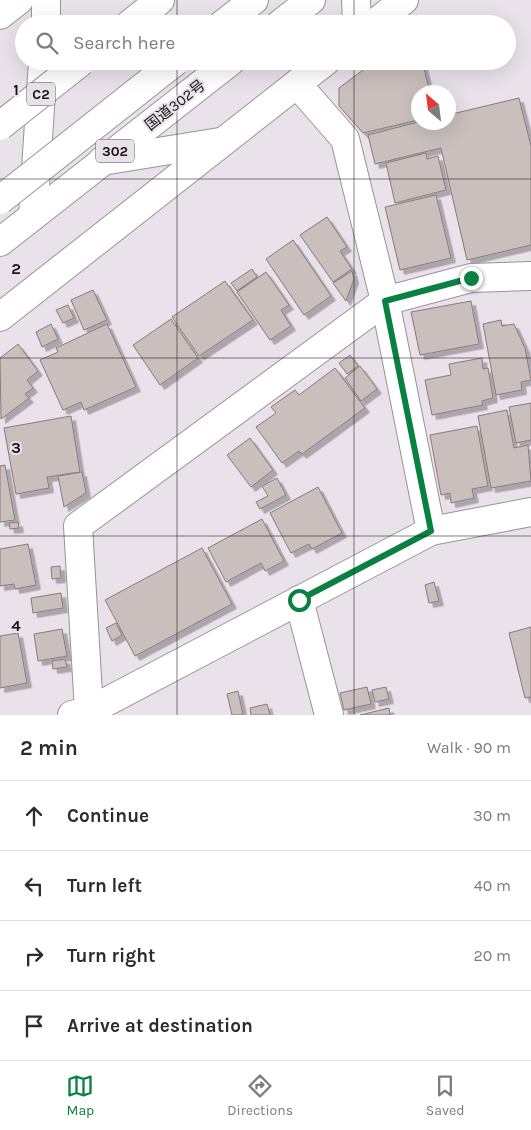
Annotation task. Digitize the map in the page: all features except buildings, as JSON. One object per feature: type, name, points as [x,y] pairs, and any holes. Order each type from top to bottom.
[{"type":"main road","points":[[0,15],[19,0]]},
{"type":"main road","points":[[46,0],[46,15]]},
{"type":"main road","points":[[141,15],[160,0]]},
{"type":"main road","points":[[235,15],[254,0]]},
{"type":"main road","points":[[292,15],[311,0]]},
{"type":"main road","points":[[356,0],[357,15]]},
{"type":"main road","points":[[385,15],[404,0]]},
{"type":"main road","points":[[33,216],[42,70]]},
{"type":"main road","name":"C2","points":[[0,126],[71,70]]},
{"type":"main road","points":[[0,200],[165,70]]},
{"type":"main road","name":"国道302号","points":[[0,242],[219,70]]},
{"type":"main road","points":[[0,317],[315,70]]},
{"type":"main road","points":[[297,84],[345,139],[385,301],[431,531]]},
{"type":"main road","points":[[102,161],[221,142]]},
{"type":"main road","points":[[531,276],[471,278],[385,301],[78,526],[79,713],[431,531],[531,512]]},
{"type":"main road","points":[[299,600],[330,715]]},
{"type":"route","points":[[299,600],[431,531],[385,301],[471,278]]}]
